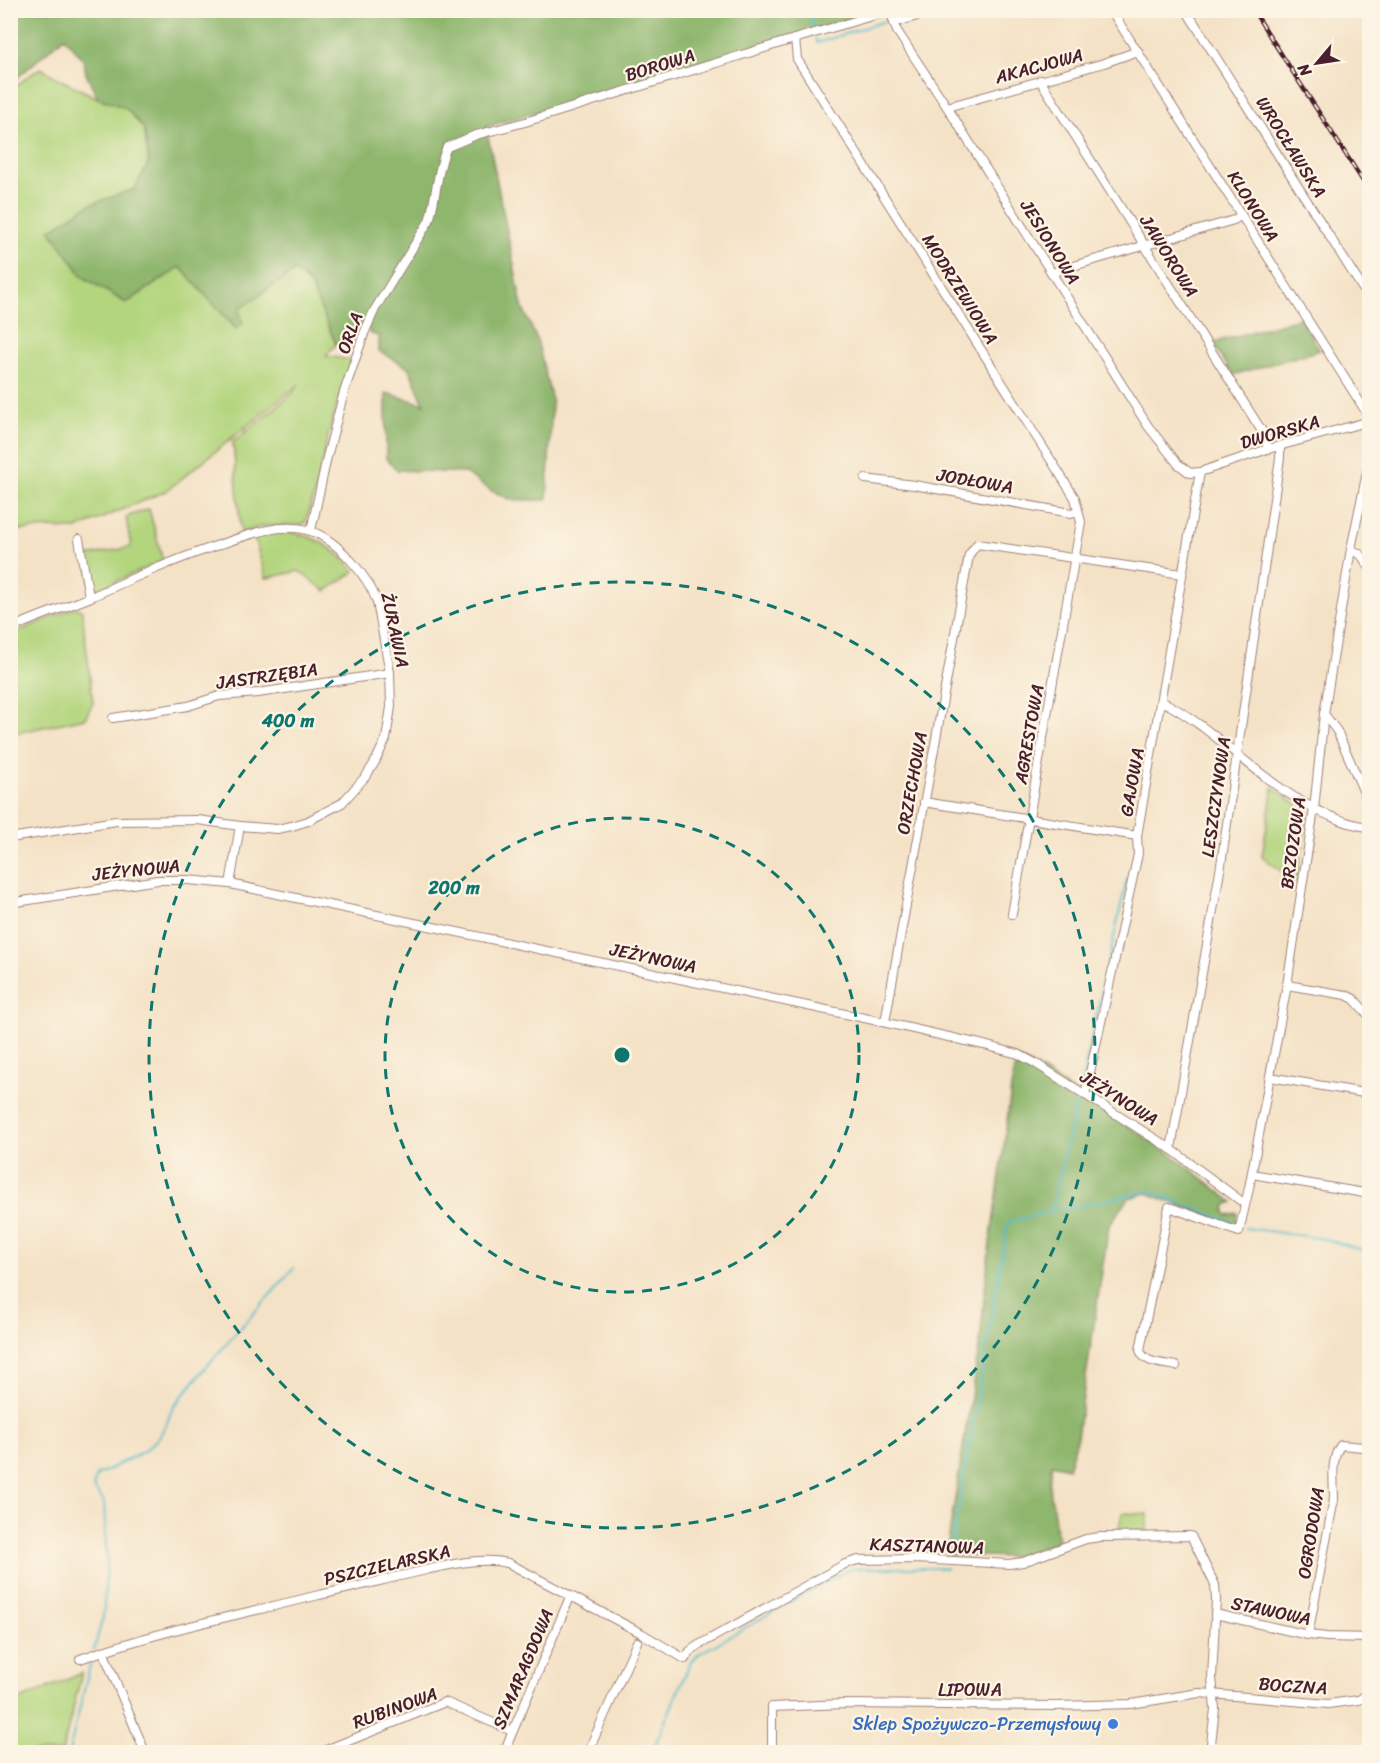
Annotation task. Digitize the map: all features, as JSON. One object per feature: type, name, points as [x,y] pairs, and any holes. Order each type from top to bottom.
[{"type":"street","points":[[894,23],[938,10]]},
{"type":"street","name":"KLONOWA","points":[[1111,10],[1370,419]]},
{"type":"street","name":"WROCŁAWSKA","points":[[1186,10],[1370,300]]},
{"type":"street","name":"JESIONOWA","points":[[891,11],[897,31],[1162,446],[1178,464],[1190,473],[1200,472]]},
{"type":"street","name":"BOROWA","points":[[443,156],[447,147],[476,135],[891,11]]},
{"type":"street","name":"MODRZEWIOWA","points":[[795,39],[797,60],[1075,498],[1081,522],[1075,559]]},
{"type":"street","name":"AKACJOWA","points":[[947,106],[1104,63],[1137,51]]},
{"type":"street","name":"JAWOROWA","points":[[1040,80],[1265,436],[1268,449]]},
{"type":"street","name":"ORLA","points":[[311,531],[344,392],[365,331],[375,309],[429,220],[443,156]]},
{"type":"street","points":[[1052,274],[1145,244],[1234,220],[1241,215]]},
{"type":"street","name":"DWORSKA","points":[[1200,472],[1370,419]]},
{"type":"street","name":"LESZCZYNOWA","points":[[1171,1149],[1221,865],[1280,447]]},
{"type":"street","name":"BRZOZOWA","points":[[1176,1366],[1147,1360],[1142,1357],[1140,1350],[1169,1207],[1239,1232],[1287,985],[1314,809],[1324,714],[1370,458]]},
{"type":"street","name":"GAJOWA","points":[[1085,1095],[1138,854],[1137,836],[1200,472]]},
{"type":"street","name":"JODŁOWA","points":[[865,479],[914,485],[1071,513],[1078,511]]},
{"type":"street","name":"ŻURAWIA","points":[[10,629],[162,566],[249,534],[274,528],[311,531],[331,543],[352,561],[373,591],[390,673],[391,707],[386,739],[366,776],[342,803],[308,821],[277,829],[198,819],[116,821],[10,838]]},
{"type":"street","points":[[79,539],[89,597]]},
{"type":"street","name":"ORZECHOWA","points":[[885,1022],[969,555],[977,544],[1075,559]]},
{"type":"street","points":[[1352,549],[1361,555],[1370,568]]},
{"type":"street","points":[[1075,559],[1182,574]]},
{"type":"street","name":"AGRESTOWA","points":[[1012,914],[1075,559]]},
{"type":"street","name":"JASTRZĘBIA","points":[[113,718],[188,706],[219,696],[258,693],[390,673]]},
{"type":"street","points":[[1161,701],[1174,707],[1237,753],[1289,795],[1314,809],[1355,826],[1370,827]]},
{"type":"street","points":[[1324,714],[1337,731],[1370,806]]},
{"type":"street","points":[[924,802],[1137,836]]},
{"type":"street","points":[[230,884],[240,826]]},
{"type":"street","name":"JEŻYNOWA","points":[[10,903],[158,880],[230,884],[885,1022],[984,1045],[1018,1054],[1035,1063],[1171,1149],[1245,1204]]},
{"type":"street","points":[[1287,985],[1346,995],[1354,999],[1370,1017]]},
{"type":"street","points":[[1270,1077],[1370,1094]]},
{"type":"street","points":[[1252,1174],[1370,1194]]},
{"type":"street","name":"OGRODOWA","points":[[1308,1635],[1334,1499],[1337,1449],[1341,1445],[1363,1447],[1369,1444],[1370,1428]]},
{"type":"street","name":"STAWOWA","points":[[1191,1536],[1215,1585],[1215,1614],[1327,1638],[1370,1638]]},
{"type":"street","name":"KASZTANOWA","points":[[685,1659],[697,1646],[845,1564],[858,1560],[939,1560],[1009,1564],[1023,1562],[1086,1539],[1191,1536]]},
{"type":"street","name":"PSZCZELARSKA","points":[[80,1659],[164,1634],[355,1587],[461,1563],[487,1560],[508,1563],[641,1633],[685,1659]]},
{"type":"street","name":"SZMARAGDOWA","points":[[504,1752],[570,1597]]},
{"type":"street","points":[[1210,1752],[1215,1709],[1213,1694],[1215,1614]]},
{"type":"street","points":[[588,1752],[637,1642]]},
{"type":"street","points":[[103,1651],[145,1752]]},
{"type":"street","name":"BOCZNA","points":[[1213,1694],[1328,1704],[1359,1700],[1370,1692]]},
{"type":"street","name":"LIPOWA","points":[[772,1752],[772,1707],[844,1704],[1055,1706],[1131,1704],[1199,1693],[1213,1694]]},
{"type":"street","name":"RUBINOWA","points":[[321,1752],[445,1702],[512,1731]]},
{"type":"green space","points":[[11,11],[876,11],[486,127],[522,306],[537,340],[552,401],[547,500],[512,500],[492,491],[465,473],[397,470],[386,458],[386,393],[424,404],[409,368],[379,351],[379,336],[369,333],[367,319],[349,344],[336,344],[310,284],[295,271],[239,309],[243,324],[236,329],[180,267],[126,303],[83,277],[50,230],[89,205],[135,189],[149,162],[144,129],[126,108],[98,98],[86,74],[84,61],[64,37],[11,83]]},
{"type":"green space","points":[[41,68],[98,98],[126,108],[144,129],[149,162],[135,189],[89,205],[126,303],[180,267],[239,309],[295,271],[310,284],[336,344],[326,356],[351,360],[305,523],[263,526],[241,533],[233,442],[292,394],[299,384],[166,491],[76,529],[11,531],[11,91]]},
{"type":"green space","points":[[1300,318],[1320,350],[1233,375],[1212,343]]},
{"type":"green space","points":[[149,509],[163,561],[96,590],[91,587],[87,556],[131,547],[126,517]]},
{"type":"green space","points":[[275,531],[299,534],[320,542],[338,554],[355,571],[326,591],[299,571],[266,578],[254,537]]},
{"type":"green space","points":[[75,607],[82,611],[93,703],[85,718],[11,734],[11,634]]},
{"type":"green space","points":[[1273,787],[1308,813],[1296,883],[1262,856]]},
{"type":"green space","points":[[1017,1058],[1040,1070],[1170,1153],[1233,1202],[1226,1205],[1225,1212],[1227,1215],[1237,1213],[1236,1227],[1147,1193],[1129,1198],[1109,1225],[1076,1443],[1068,1468],[1052,1464],[1049,1482],[1058,1542],[1016,1557],[946,1555],[980,1340],[989,1250]]},
{"type":"green space","points":[[1122,1513],[1148,1514],[1147,1531],[1118,1532]]},
{"type":"green space","points":[[82,1673],[62,1752],[11,1752],[11,1704]]},
{"type":"waterway","points":[[809,10],[815,32]]},
{"type":"waterway","points":[[899,16],[920,10]]},
{"type":"waterway","points":[[816,39],[817,43],[888,20]]},
{"type":"waterway","points":[[1081,1084],[1127,879]]},
{"type":"waterway","points":[[1052,1209],[1077,1098]]},
{"type":"waterway","points":[[950,1556],[1008,1222],[1149,1191],[1233,1223]]},
{"type":"waterway","points":[[1245,1228],[1325,1239],[1370,1252]]},
{"type":"waterway","points":[[94,1650],[103,1617],[107,1564],[104,1502],[93,1487],[96,1476],[144,1451],[159,1437],[172,1409],[205,1368],[294,1268]]},
{"type":"waterway","points":[[652,1752],[691,1661],[699,1654],[851,1569],[947,1568]]},
{"type":"waterway","points":[[69,1752],[91,1661]]},
{"type":"railway","points":[[1253,10],[1370,192]]},
{"type":"place","name":"Sklep Spożywczo-Przemysłowy","points":[[1113,1724]]}]
